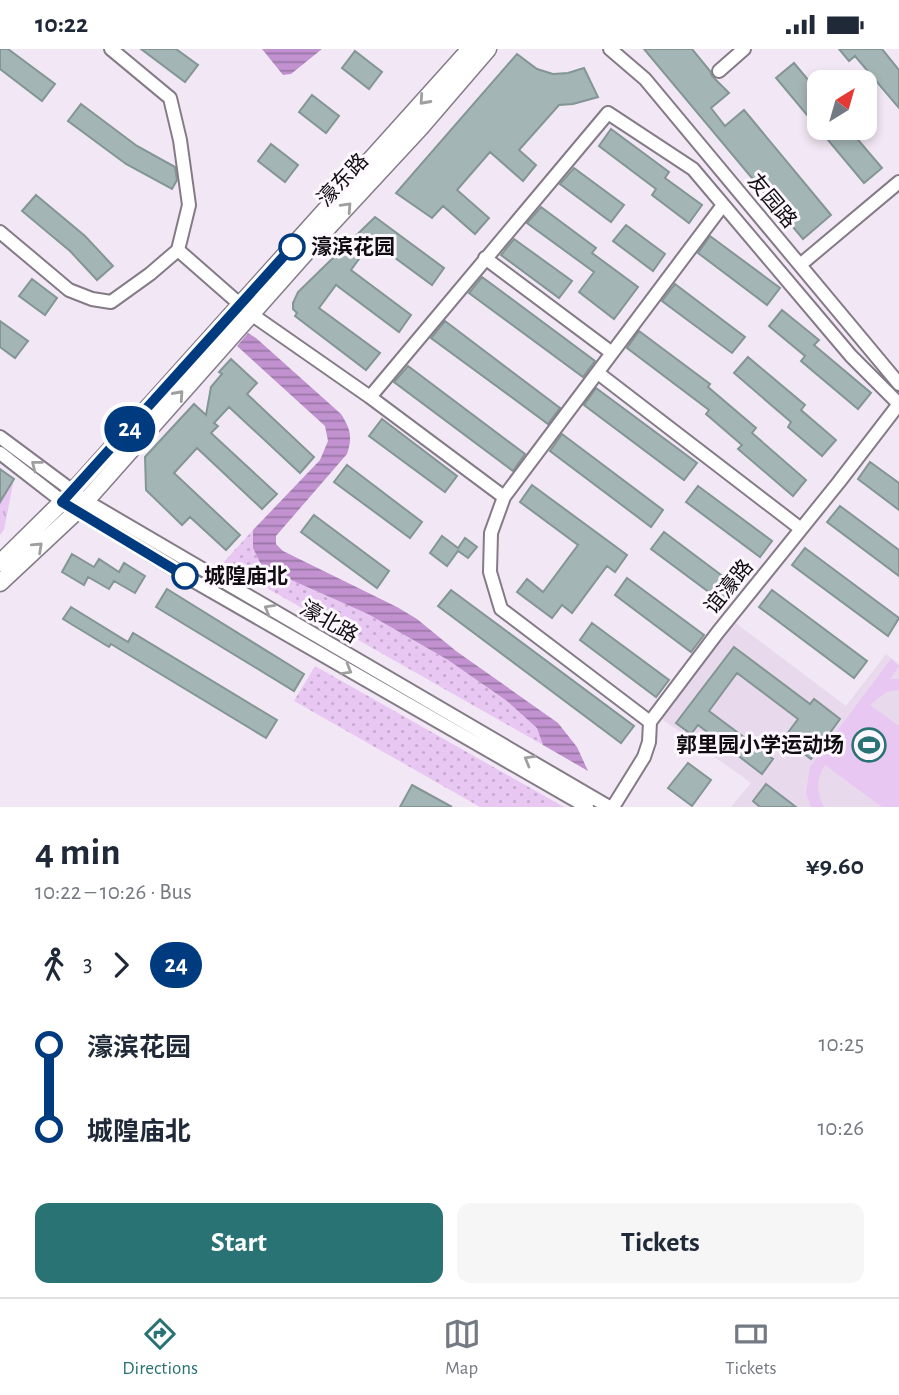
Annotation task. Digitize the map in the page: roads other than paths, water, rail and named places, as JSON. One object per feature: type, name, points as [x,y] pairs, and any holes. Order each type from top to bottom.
[{"type":"main road","name":"濠东路","points":[[0,583],[246,310],[470,49]]},
{"type":"main road","name":"濠东路","points":[[246,310],[421,127],[488,49]]},
{"type":"main road","name":"濠东路","points":[[0,563],[74,502]]},
{"type":"street","points":[[0,232],[69,291],[111,302],[150,275],[178,250],[189,205],[180,140],[170,98],[111,49]]},
{"type":"street","name":"友园路","points":[[610,49],[645,79],[899,384]]},
{"type":"street","points":[[719,71],[744,49]]},
{"type":"street","points":[[370,397],[608,113],[693,169],[851,356],[899,404]]},
{"type":"street","points":[[800,265],[899,183]]},
{"type":"street","points":[[650,722],[502,609],[490,572],[491,533],[505,497],[723,205]]},
{"type":"street","points":[[178,250],[246,310],[505,497]]},
{"type":"street","points":[[485,258],[612,353]]},
{"type":"street","points":[[598,373],[801,529]]},
{"type":"street","name":"谊濠路","points":[[611,807],[644,757],[649,742],[650,722],[899,404]]},
{"type":"street","name":"濠北路","points":[[0,437],[74,502],[611,807]]},
{"type":"street","name":"濠北路","points":[[0,453],[191,580],[587,807]]},
{"type":"place","name":"濠滨花园","points":[[292,247]]},
{"type":"place","name":"城隍庙北","points":[[185,576]]},
{"type":"place","name":"郭里园小学运动场","points":[[869,745]]}]
